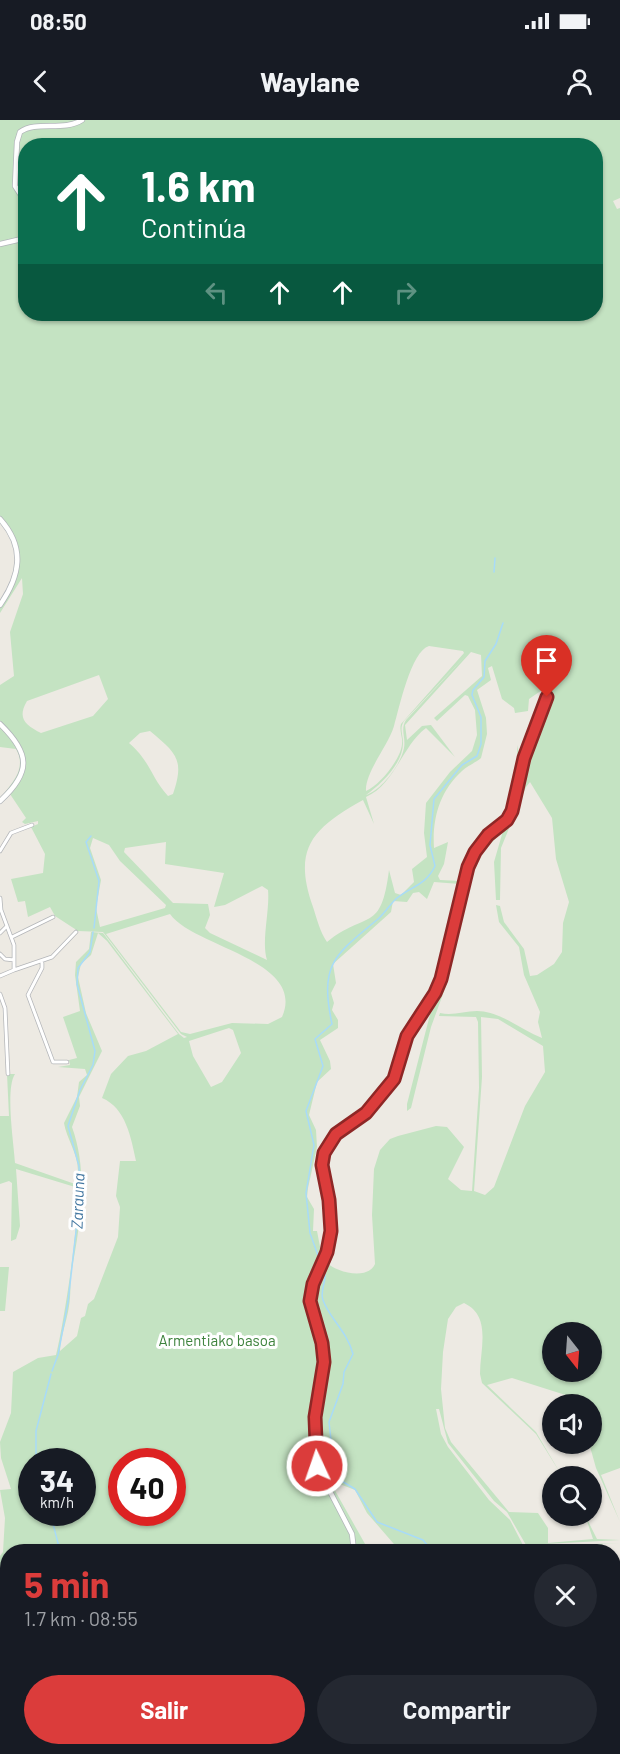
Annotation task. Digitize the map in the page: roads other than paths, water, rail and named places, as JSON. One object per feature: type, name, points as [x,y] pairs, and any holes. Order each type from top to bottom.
[{"type":"street","points":[[18,138],[20,132],[29,127],[68,126],[82,120]]},
{"type":"street","points":[[18,139],[15,186],[18,191]]},
{"type":"street","points":[[0,244],[18,239]]},
{"type":"street","points":[[0,519],[14,540],[18,569],[14,583],[0,605]]},
{"type":"street","points":[[353,1544],[352,1534],[322,1476],[316,1457],[315,1417],[324,1362],[322,1343],[310,1301],[313,1284],[327,1252],[331,1231],[329,1200],[322,1165],[324,1153],[336,1134],[366,1113],[394,1079],[407,1036],[435,993],[441,979],[471,860],[488,835],[502,825],[512,811],[530,738],[547,697]]},
{"type":"street","points":[[0,724],[19,743],[22,769],[17,784],[0,801]]},
{"type":"street","points":[[0,851],[11,833],[32,825]]},
{"type":"street","points":[[0,898],[12,937],[14,970]]},
{"type":"street","points":[[12,937],[53,917]]},
{"type":"street","points":[[0,933],[7,926]]},
{"type":"street","points":[[0,976],[42,963],[61,950],[76,932]]},
{"type":"street","points":[[0,954],[5,959],[14,960]]},
{"type":"street","points":[[42,963],[42,968],[28,995],[53,1062],[67,1062]]},
{"type":"street","points":[[0,994],[5,1008],[8,1074]]},
{"type":"waterway","points":[[494,572],[495,558]]},
{"type":"waterway","points":[[321,1264],[310,1233],[306,1193],[314,1145],[306,1111],[323,1066],[315,1039],[332,1024],[328,1003],[330,973],[341,952],[381,917],[397,898],[423,881],[435,866],[430,845],[434,799],[462,765],[477,756],[481,744],[481,717],[472,695],[473,690],[484,677],[485,661],[496,644],[503,623]]},
{"type":"waterway","name":"Zarauna","points":[[91,836],[86,842],[99,881],[94,928]]},
{"type":"waterway","name":"Zarauna","points":[[52,1371],[58,1355],[68,1302],[80,1196],[79,1166],[68,1126],[80,1090],[93,1065],[95,1051],[77,984],[78,968],[90,952],[93,932]]},
{"type":"waterway","points":[[323,1268],[325,1272],[323,1300],[329,1313],[347,1338],[353,1354],[344,1372],[343,1384],[329,1422],[335,1477],[355,1489],[377,1522],[423,1540],[426,1544]]},
{"type":"waterway","name":"Zarauna","points":[[36,1448],[36,1431],[51,1374]]},
{"type":"waterway","name":"Zarauna","points":[[54,1526],[58,1544]]},
{"type":"park label","name":"Armentiako basoa","points":[[217,1340]]}]
